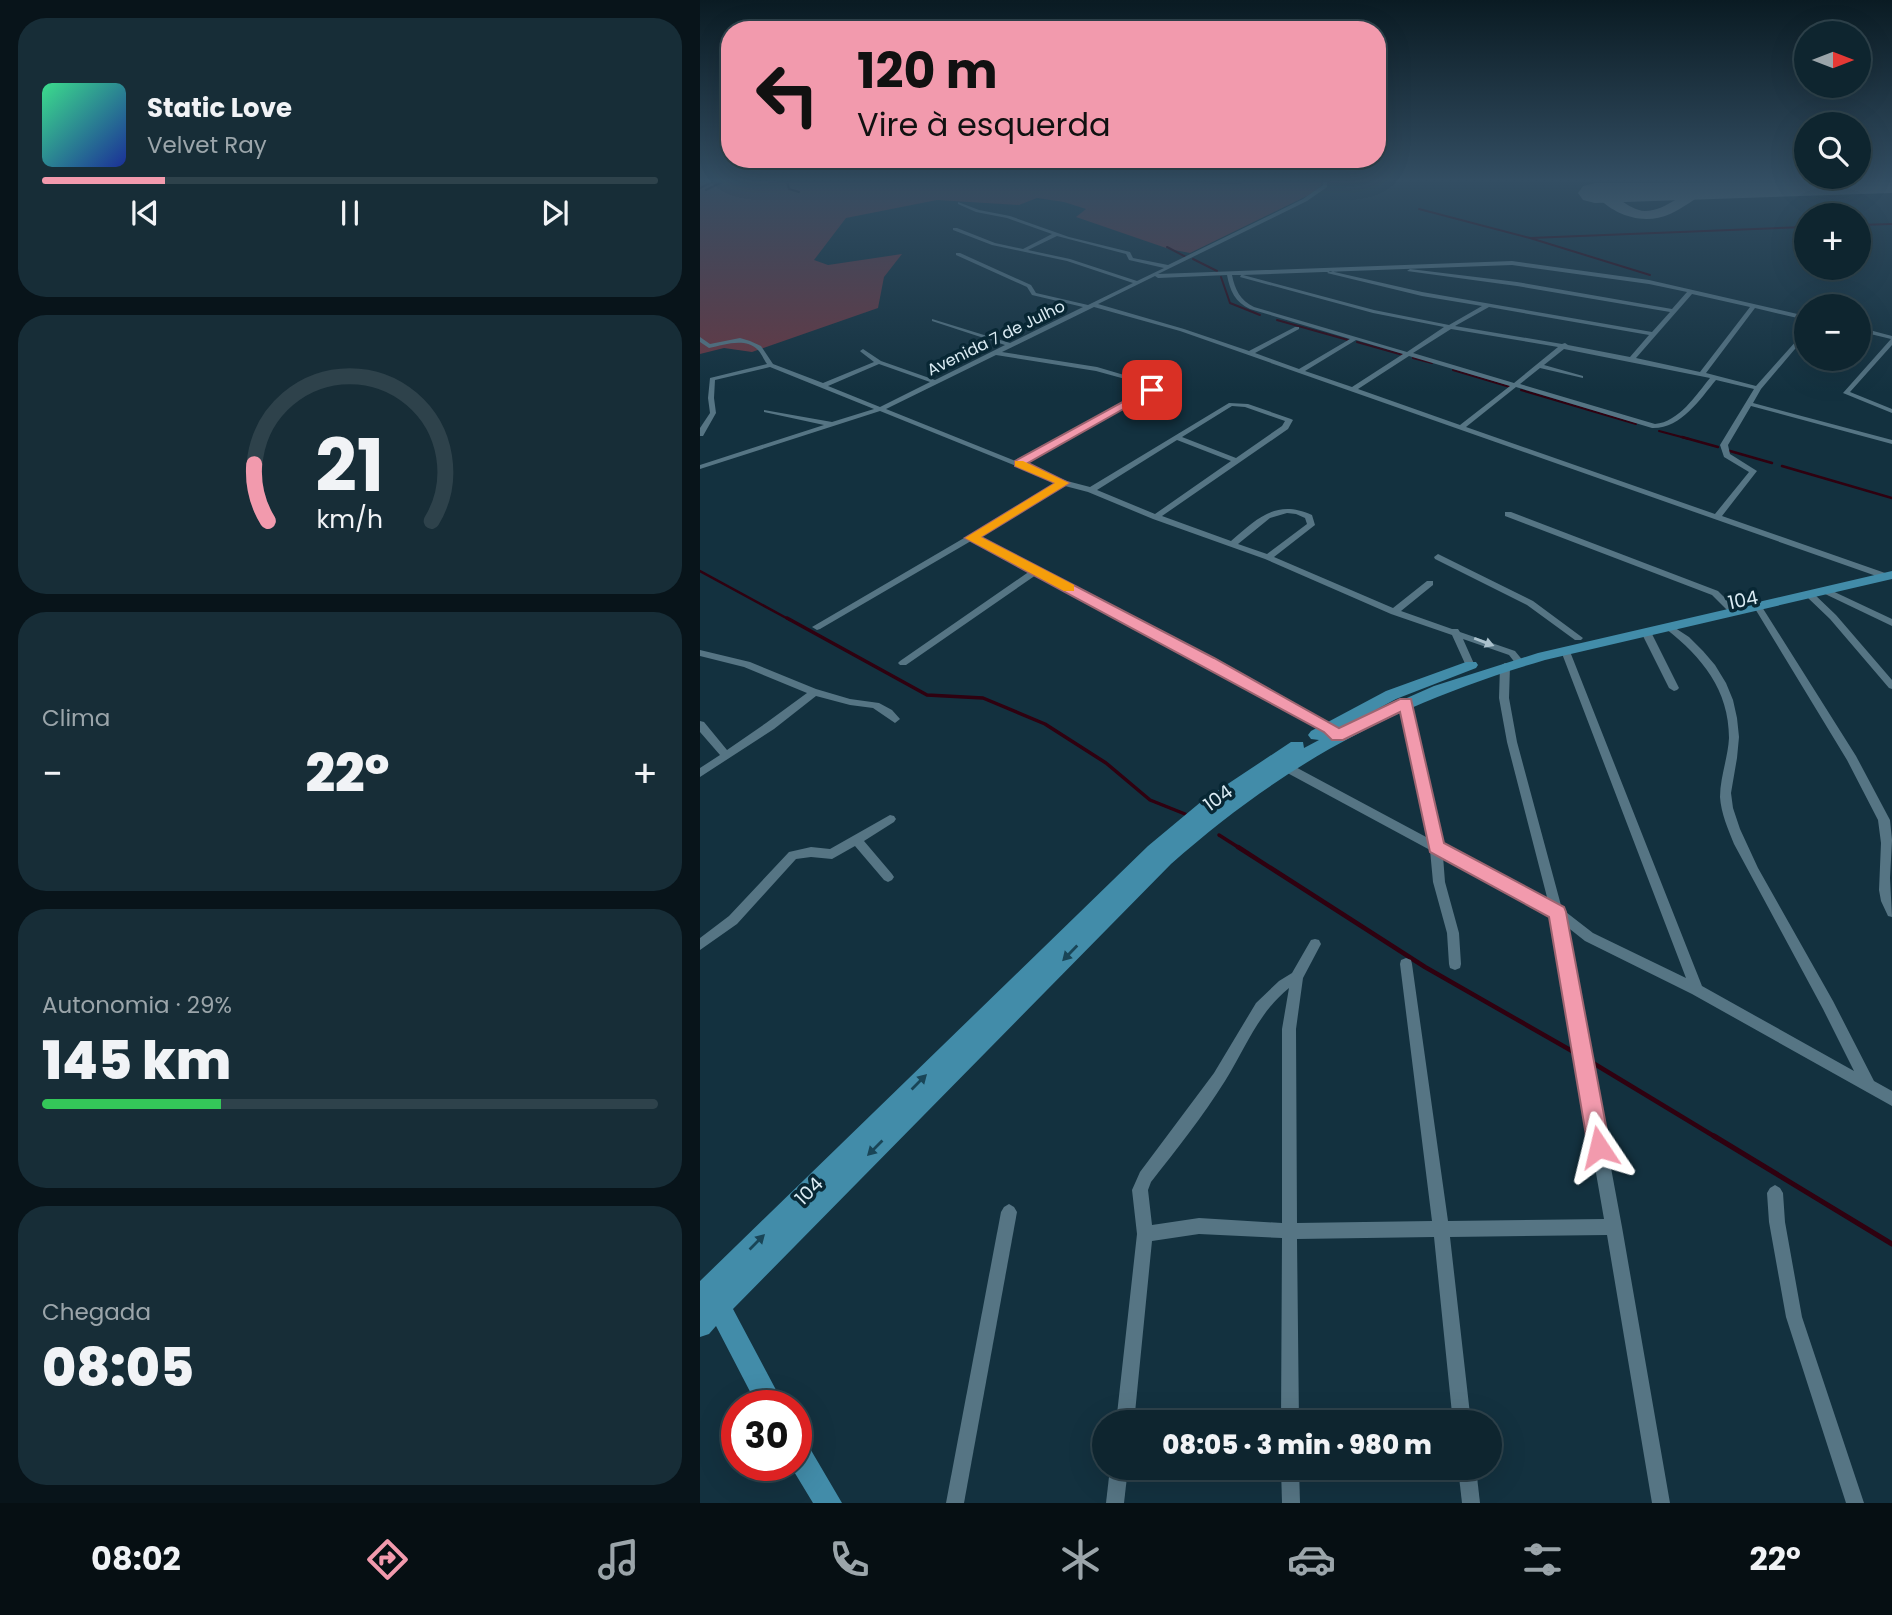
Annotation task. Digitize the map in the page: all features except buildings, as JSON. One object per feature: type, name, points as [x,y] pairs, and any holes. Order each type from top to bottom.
[{"type":"street","points":[[1029,252],[1068,260],[1139,283]]},
{"type":"street","points":[[1125,252],[1135,261],[1169,267]]},
{"type":"street","name":"Avenida 7 de Julho","points":[[700,467],[881,410],[1199,252]]},
{"type":"street","points":[[958,254],[1029,286],[1034,294],[1182,330],[1716,518],[1884,572]]},
{"type":"street","points":[[1152,276],[1512,263],[1620,276],[1794,315]]},
{"type":"street","points":[[1380,267],[1517,284],[1674,311]]},
{"type":"street","points":[[1315,270],[1394,289],[1653,334]]},
{"type":"street","points":[[1229,274],[1411,320],[1633,358],[1759,388]]},
{"type":"street","points":[[1229,274],[1232,288],[1243,304],[1660,427],[1686,409],[1715,377]]},
{"type":"street","points":[[1633,358],[1691,291]]},
{"type":"street","points":[[1353,390],[1452,325],[1489,305]]},
{"type":"street","points":[[1702,374],[1754,306]]},
{"type":"street","points":[[934,320],[1011,345]]},
{"type":"street","points":[[1249,354],[1297,328]]},
{"type":"street","points":[[1871,333],[1892,340],[1846,393],[1892,411]]},
{"type":"street","points":[[1299,372],[1355,338]]},
{"type":"street","points":[[700,339],[711,346],[738,340],[748,342],[759,347],[771,365],[1063,483],[1091,490],[1156,517],[1268,557],[1394,612],[1455,631],[1512,660]]},
{"type":"street","points":[[1461,428],[1565,345]]},
{"type":"street","points":[[1716,518],[1753,471],[1724,451],[1759,388],[1794,346]]},
{"type":"street","points":[[863,351],[879,362],[936,382]]},
{"type":"street","points":[[996,353],[1097,369],[1149,384],[1153,388],[1019,464]]},
{"type":"street","points":[[822,386],[879,362]]},
{"type":"street","points":[[700,434],[713,413],[712,379],[771,365]]},
{"type":"street","points":[[1540,366],[1581,377]]},
{"type":"street","points":[[1091,490],[1236,403],[1289,420],[1285,427],[1156,517]]},
{"type":"street","points":[[1750,404],[1892,442]]},
{"type":"street","points":[[766,411],[835,425]]},
{"type":"street","points":[[1176,438],[1238,461]]},
{"type":"street","points":[[817,627],[1063,483]]},
{"type":"street","points":[[1232,545],[1270,513],[1286,509],[1309,517],[1311,525],[1268,557]]},
{"type":"street","points":[[1508,514],[1715,593],[1730,607]]},
{"type":"street","points":[[972,538],[1333,732]]},
{"type":"street","points":[[1438,557],[1531,603],[1572,644],[1697,990]]},
{"type":"street","points":[[903,663],[1036,571]]},
{"type":"street","points":[[700,1325],[707,1293],[1127,887],[1194,825],[1333,732],[1512,660],[1572,644],[1669,627],[1730,607],[1758,607],[1818,593],[1884,572]]},
{"type":"street","name":"104","points":[[1572,644],[1884,572]]},
{"type":"street","points":[[1394,612],[1430,583]]},
{"type":"street","points":[[1818,593],[1892,623]]},
{"type":"street","points":[[1818,593],[1833,617],[1892,686]]},
{"type":"street","points":[[1758,607],[1888,821],[1884,890],[1892,912]]},
{"type":"street","points":[[1669,627],[1703,654],[1729,701],[1734,713],[1734,727],[1724,798],[1731,823],[1870,1087]]},
{"type":"street","points":[[1455,631],[1470,666]]},
{"type":"street","points":[[1646,632],[1674,688]]},
{"type":"street","points":[[700,653],[747,664],[814,692],[846,701],[876,704],[885,708],[895,719]]},
{"type":"street","points":[[1512,660],[1504,698],[1512,742],[1557,912],[1661,1503]]},
{"type":"street","name":"104","points":[[1194,825],[1253,773],[1333,732],[1391,695],[1470,666],[1512,660]]},
{"type":"street","points":[[700,773],[770,726],[814,692]]},
{"type":"street","points":[[1406,702],[1436,847],[1439,882],[1453,933],[1455,964]]},
{"type":"street","points":[[700,725],[726,755]]},
{"type":"street","points":[[1284,766],[1557,912],[1589,937],[1697,990],[1892,1099]]},
{"type":"street","points":[[700,945],[733,920],[793,855],[811,852],[832,854],[890,819]]},
{"type":"street","points":[[856,840],[888,877]]},
{"type":"street","points":[[1290,1410],[1289,1029],[1297,977],[1315,944]]},
{"type":"street","points":[[1406,964],[1441,1228],[1461,1410]]},
{"type":"street","points":[[1126,1410],[1145,1234],[1140,1189],[1220,1076],[1275,990],[1297,977]]},
{"type":"street","points":[[1775,1193],[1777,1222],[1794,1318],[1855,1503]]},
{"type":"street","points":[[955,1503],[1009,1212]]},
{"type":"street","points":[[1145,1234],[1199,1226],[1289,1231],[1614,1227]]},
{"type":"street","points":[[707,1293],[762,1390]]},
{"type":"street","points":[[812,1476],[828,1503]]},
{"type":"street","points":[[1115,1503],[1118,1480]]},
{"type":"street","points":[[1290,1480],[1291,1503]]},
{"type":"street","points":[[1468,1480],[1471,1503]]},
{"type":"shaded area","points":[[700,252],[820,252],[814,260],[828,265],[902,254],[884,277],[878,308],[752,352],[724,348],[700,354]]},
{"type":"waterway","points":[[1177,252],[1186,257]]},
{"type":"waterway","points":[[1576,252],[1650,275]]},
{"type":"waterway","points":[[1193,259],[1217,271]]},
{"type":"waterway","points":[[1221,277],[1230,303],[1260,315]]},
{"type":"waterway","points":[[1277,320],[1348,340]]},
{"type":"waterway","points":[[1357,342],[1403,355]]},
{"type":"waterway","points":[[1413,358],[1432,363]]},
{"type":"waterway","points":[[1453,370],[1510,387]]},
{"type":"waterway","points":[[1521,390],[1636,424]]},
{"type":"waterway","points":[[1659,431],[1689,439]]},
{"type":"waterway","points":[[1682,437],[1718,447]]},
{"type":"waterway","points":[[1730,451],[1772,463]]},
{"type":"waterway","points":[[1782,466],[1892,498]]},
{"type":"waterway","points":[[700,571],[790,620]]},
{"type":"waterway","points":[[787,618],[927,695],[983,698],[1045,724],[1106,763],[1150,800],[1185,814]]},
{"type":"waterway","points":[[1219,835],[1241,849]]},
{"type":"waterway","points":[[1238,847],[1425,967],[1579,1055]]},
{"type":"waterway","points":[[1588,1060],[1717,1138]]},
{"type":"waterway","points":[[1714,1136],[1892,1244]]},
{"type":"slow traffic","points":[[1019,464],[1063,483],[972,538],[1069,588]]},
{"type":"route","points":[[1152,390],[1019,464],[1063,483],[972,538],[1209,661],[1329,728],[1337,736],[1406,702],[1436,847],[1557,912],[1599,1147]]}]
